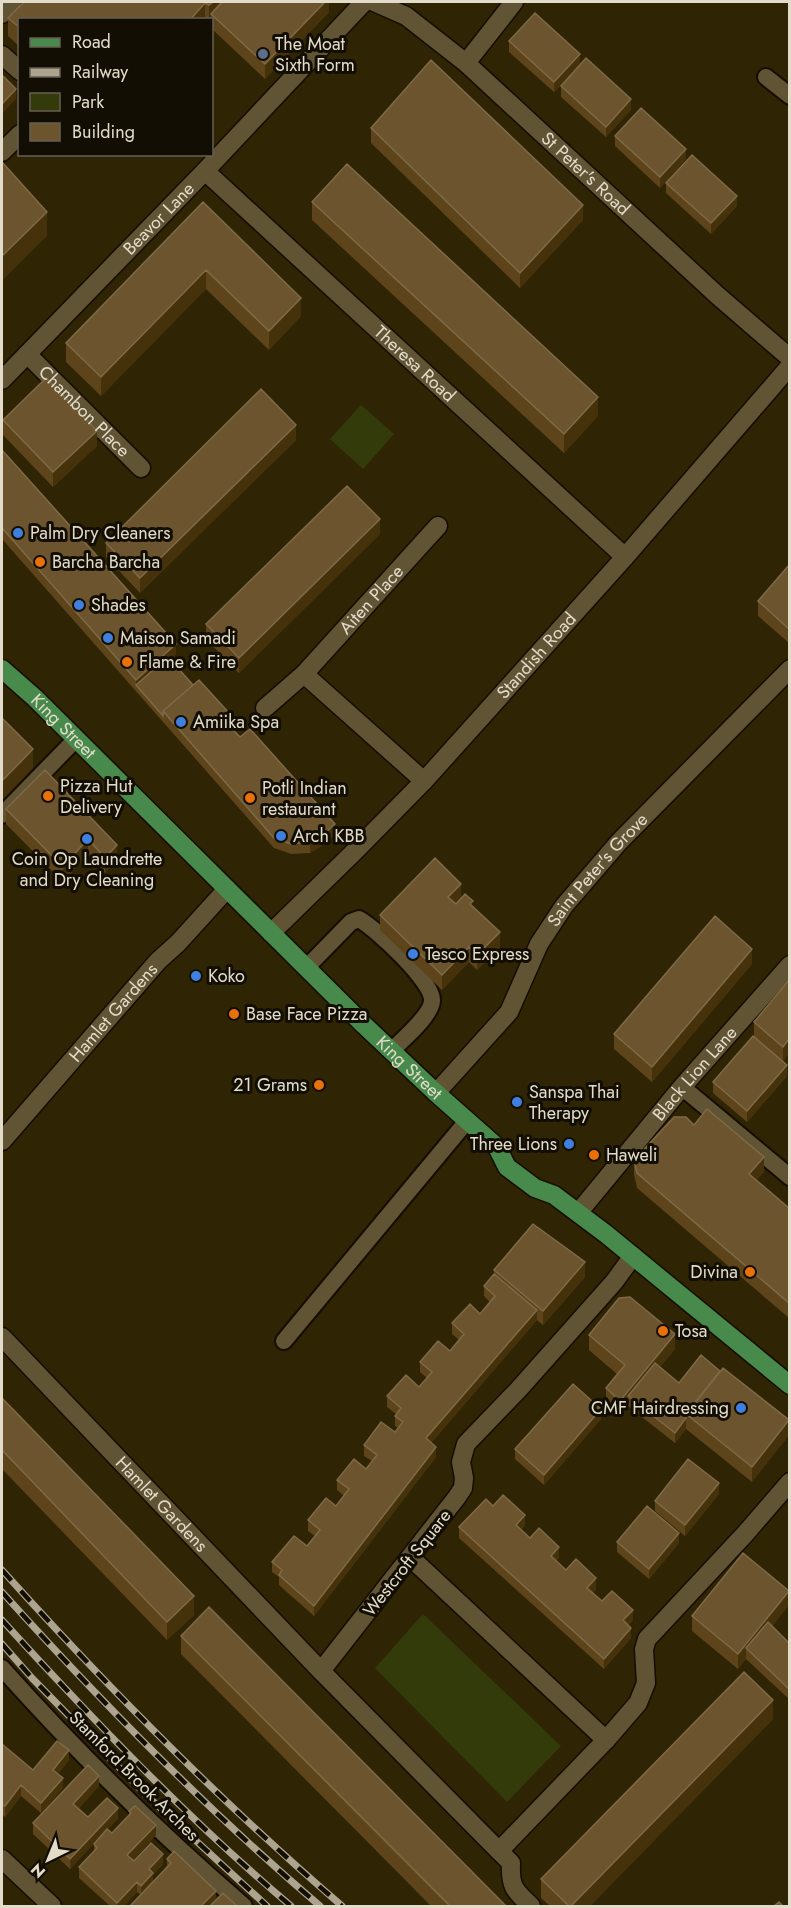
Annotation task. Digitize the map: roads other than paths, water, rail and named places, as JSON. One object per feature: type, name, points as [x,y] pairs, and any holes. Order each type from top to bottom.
[{"type":"main road","name":"King Street","points":[[2,669],[76,739],[391,1051],[497,1147],[507,1167],[535,1188],[554,1195],[578,1213],[789,1385]]},
{"type":"street","points":[[2,14],[12,2]]},
{"type":"street","name":"Beavor Lane","points":[[2,380],[206,171],[364,2]]},
{"type":"street","name":"St Peter's Road","points":[[374,2],[406,16],[466,63],[717,296],[789,358]]},
{"type":"street","points":[[466,63],[514,2]]},
{"type":"street","points":[[2,55],[18,69]]},
{"type":"street","points":[[2,152],[18,136]]},
{"type":"street","name":"Theresa Road","points":[[206,171],[624,557]]},
{"type":"street","name":"Chambon Place","points":[[27,354],[141,468]]},
{"type":"street","name":"Standish Road","points":[[271,933],[424,780],[624,557],[789,366]]},
{"type":"street","name":"Aiten Place","points":[[264,708],[304,674],[438,526]]},
{"type":"street","name":"Saint Peter's Grove","points":[[436,1094],[509,1012],[539,944],[564,906],[619,843],[789,669]]},
{"type":"street","points":[[304,674],[424,780]]},
{"type":"street","name":"Hamlet Gardens","points":[[2,1141],[158,961],[178,943],[227,889]]},
{"type":"street","name":"Black Lion Lane","points":[[578,1213],[682,1087],[789,965]]},
{"type":"street","name":"Westcroft Square","points":[[321,1671],[411,1558],[463,1488],[461,1462],[466,1444],[518,1390],[614,1282],[633,1256]]},
{"type":"street","name":"Hamlet Gardens","points":[[2,1337],[321,1671]]},
{"type":"street","points":[[499,1851],[606,1740],[638,1703],[646,1683],[644,1650],[647,1639],[746,1534],[789,1482]]},
{"type":"street","points":[[411,1558],[606,1740]]},
{"type":"street","points":[[321,1671],[511,1863],[510,1880],[514,1889],[531,1906]]},
{"type":"street","points":[[2,1859],[52,1906]]},
{"type":"lane","points":[[766,77],[789,96]]},
{"type":"lane","points":[[2,815],[76,739]]},
{"type":"lane","points":[[306,968],[351,922],[359,919],[369,925],[412,967],[432,993],[429,1011],[391,1051]]},
{"type":"lane","points":[[682,1087],[789,1177]]},
{"type":"lane","points":[[284,1341],[467,1121]]},
{"type":"lane","name":"Stamford Brook Arches","points":[[2,1668],[127,1800],[199,1868],[244,1906]]},
{"type":"railway","points":[[2,1570],[167,1744],[297,1867],[342,1906]]},
{"type":"railway","points":[[2,1592],[156,1754],[236,1832],[320,1906]]},
{"type":"railway","points":[[2,1620],[71,1695],[178,1804],[291,1906]]},
{"type":"railway","points":[[2,1644],[144,1793],[267,1906]]},
{"type":"place","name":"The Moat Sixth Form","points":[[263,54]]},
{"type":"place","name":"Palm Dry Cleaners","points":[[18,533]]},
{"type":"place","name":"Barcha Barcha","points":[[40,562]]},
{"type":"place","name":"Shades","points":[[79,605]]},
{"type":"place","name":"Maison Samadi","points":[[108,638]]},
{"type":"place","name":"Flame & Fire","points":[[127,662]]},
{"type":"place","name":"Amiika Spa","points":[[181,722]]},
{"type":"place","name":"Pizza Hut Delivery","points":[[48,796]]},
{"type":"place","name":"Potli Indian restaurant","points":[[250,798]]},
{"type":"place","name":"Arch KBB","points":[[281,836]]},
{"type":"place","name":"Coin Op Laundrette and Dry Cleaning","points":[[87,839]]},
{"type":"place","name":"Tesco Express","points":[[413,954]]},
{"type":"place","name":"Koko","points":[[196,976]]},
{"type":"place","name":"Base Face Pizza","points":[[234,1014]]},
{"type":"place","name":"21 Grams","points":[[319,1085]]},
{"type":"place","name":"Sanspa Thai Therapy","points":[[517,1102]]},
{"type":"place","name":"Three Lions","points":[[569,1144]]},
{"type":"place","name":"Haweli","points":[[594,1155]]},
{"type":"place","name":"Divina","points":[[750,1272]]},
{"type":"place","name":"Tosa","points":[[663,1331]]},
{"type":"place","name":"CMF Hairdressing","points":[[741,1408]]}]
